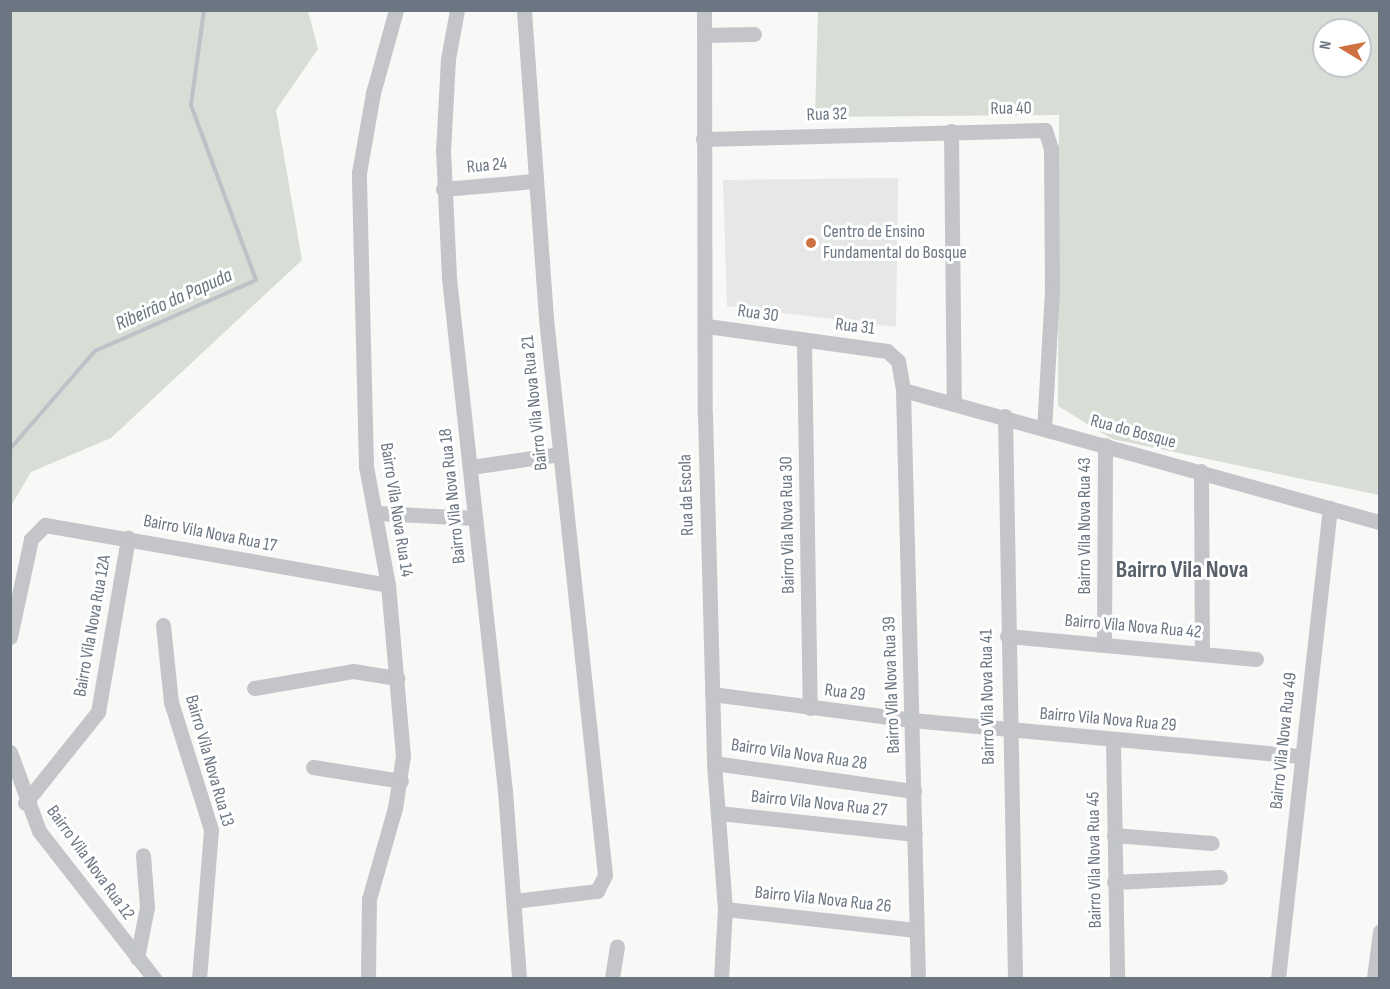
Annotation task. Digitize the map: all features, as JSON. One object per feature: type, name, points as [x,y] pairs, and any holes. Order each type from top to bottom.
[{"type":"street","name":"Bairro Vila Nova Rua 14","points":[[368,978],[369,899],[401,781],[397,678],[388,585],[365,438],[359,173],[373,93],[396,10]]},
{"type":"street","name":"Bairro Vila Nova Rua 18","points":[[457,10],[448,59],[443,189],[514,901],[519,978]]},
{"type":"street","name":"Bairro Vila Nova Rua 21","points":[[514,901],[590,892],[603,886],[596,791],[534,181],[524,10]]},
{"type":"street","name":"Rua da Escola","points":[[704,10],[703,139],[712,694],[714,763],[725,909],[721,978]]},
{"type":"street","points":[[704,35],[754,34]]},
{"type":"street","name":"Rua 40","points":[[951,131],[1035,127],[1049,136],[1052,291],[1044,428]]},
{"type":"street","points":[[951,131],[954,403]]},
{"type":"street","name":"Rua 32","points":[[703,139],[951,131]]},
{"type":"street","name":"Rua 24","points":[[443,189],[534,181]]},
{"type":"street","name":"Rua 30","points":[[706,326],[804,340]]},
{"type":"street","name":"Rua 31","points":[[804,340],[887,351],[898,361],[903,390]]},
{"type":"street","name":"Bairro Vila Nova Rua 30","points":[[804,340],[810,708]]},
{"type":"street","name":"Rua do Bosque","points":[[903,390],[1005,416],[1380,522]]},
{"type":"street","name":"Bairro Vila Nova Rua 39","points":[[903,390],[918,978]]},
{"type":"street","name":"Bairro Vila Nova Rua 41","points":[[1005,416],[1008,730],[1015,978]]},
{"type":"street","name":"Bairro Vila Nova Rua 43","points":[[1104,444],[1104,644]]},
{"type":"street","points":[[471,467],[560,454]]},
{"type":"street","points":[[1201,471],[1202,653]]},
{"type":"street","name":"Bairro Vila Nova Rua 49","points":[[1278,978],[1330,508]]},
{"type":"street","points":[[377,513],[475,518]]},
{"type":"street","name":"Bairro Vila Nova Rua 17","points":[[10,638],[31,538],[38,527],[51,525],[388,585]]},
{"type":"street","name":"Bairro Vila Nova Rua 12A","points":[[25,802],[98,712],[128,538]]},
{"type":"street","name":"Bairro Vila Nova Rua 13","points":[[163,626],[171,702],[211,830],[199,978]]},
{"type":"street","name":"Bairro Vila Nova Rua 42","points":[[1007,636],[1256,659]]},
{"type":"street","points":[[254,688],[353,670],[397,678]]},
{"type":"street","points":[[712,694],[810,708]]},
{"type":"street","name":"Rua 29","points":[[810,708],[912,720]]},
{"type":"street","name":"Bairro Vila Nova Rua 29","points":[[912,720],[1113,741],[1301,756]]},
{"type":"street","name":"Bairro Vila Nova Rua 45","points":[[1113,741],[1117,978]]},
{"type":"street","name":"Bairro Vila Nova Rua 12","points":[[10,752],[25,802],[39,831],[154,978]]},
{"type":"street","name":"Bairro Vila Nova Rua 28","points":[[714,763],[914,790]]},
{"type":"street","points":[[313,767],[401,781]]},
{"type":"street","name":"Bairro Vila Nova Rua 27","points":[[719,813],[915,834]]},
{"type":"street","points":[[1114,835],[1212,843]]},
{"type":"street","name":"Bairro Vila Nova Rua 12","points":[[137,958],[147,907],[143,855]]},
{"type":"street","points":[[1114,882],[1220,877]]},
{"type":"street","name":"Bairro Vila Nova Rua 26","points":[[725,909],[916,930]]},
{"type":"street","points":[[1374,978],[1380,932]]},
{"type":"street","points":[[612,978],[617,946]]},
{"type":"shaded area","points":[[11,10],[308,11],[318,49],[276,110],[302,260],[111,438],[31,472],[11,506]]},
{"type":"shaded area","points":[[818,11],[1379,11],[1379,495],[1112,439],[1058,406],[1059,115],[815,117]]},
{"type":"shaded area","name":"Centro de Ensino Fundamental do Bosque","points":[[898,178],[896,327],[727,306],[723,180]]},
{"type":"waterway","name":"Ribeirão da Papuda","points":[[10,449],[95,351],[256,280],[191,105],[204,10]]},
{"type":"place","name":"Centro de Ensino Fundamental do Bosque","points":[[811,243]]},
{"type":"district","name":"Bairro Vila Nova","points":[[1182,570]]}]
